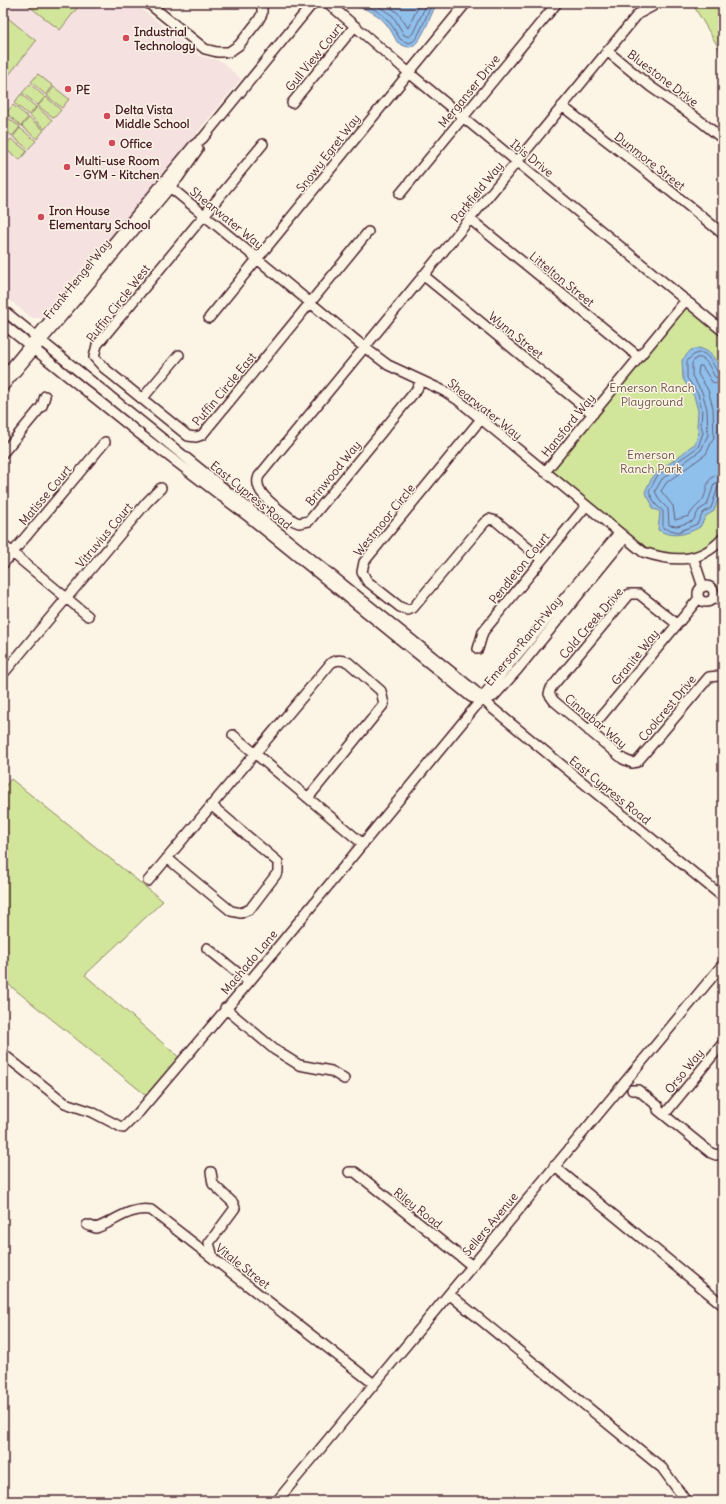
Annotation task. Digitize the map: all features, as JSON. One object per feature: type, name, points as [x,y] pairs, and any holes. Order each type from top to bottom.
[{"type":"street","points":[[148,3],[205,49],[217,52],[229,52],[239,45],[258,21],[262,14],[262,3]]},
{"type":"street","name":"Frank Hengel Way","points":[[32,347],[167,184],[198,141],[203,138],[313,3]]},
{"type":"street","name":"Ibis Drive","points":[[328,3],[408,72],[723,331]]},
{"type":"street","name":"Snowy Egret Way","points":[[209,318],[408,72],[466,3]]},
{"type":"street","name":"Merganser Drive","points":[[400,194],[557,3]]},
{"type":"street","name":"Parkfield Way","points":[[364,347],[638,14],[653,6]]},
{"type":"street","name":"Gull View Court","points":[[292,103],[355,26]]},
{"type":"street","name":"Bluestone Drive","points":[[607,51],[651,87],[699,120],[723,139]]},
{"type":"street","name":"Dunmore Street","points":[[562,106],[647,172],[723,234]]},
{"type":"street","points":[[204,215],[263,144]]},
{"type":"street","name":"Shearwater Way","points":[[167,184],[364,347],[388,365],[444,391],[481,419],[643,552],[662,558],[684,560],[702,554],[723,538]]},
{"type":"street","name":"Puffin Circle West","points":[[142,399],[97,361],[94,352],[97,345],[204,215]]},
{"type":"street","name":"Littelton Street","points":[[470,219],[639,357]]},
{"type":"street","name":"Puffin Circle East","points":[[142,399],[188,436],[196,437],[202,435],[368,232]]},
{"type":"street","name":"Wynn Street","points":[[423,276],[593,414]]},
{"type":"street","name":"Hansford Way","points":[[545,472],[686,300]]},
{"type":"street","name":"East Cypress Road","points":[[3,310],[475,691],[482,701],[723,897]]},
{"type":"street","name":"East Cypress Road","points":[[3,324],[141,435],[250,518],[471,697],[482,701]]},
{"type":"street","points":[[3,376],[32,347]]},
{"type":"street","points":[[3,387],[32,347]]},
{"type":"street","name":"Brinwood Way","points":[[364,347],[257,481],[258,490],[294,520],[304,523],[312,518],[417,390],[421,381]]},
{"type":"street","points":[[142,399],[179,355]]},
{"type":"street","points":[[3,453],[42,406],[46,396]]},
{"type":"street","name":"Westmoor Circle","points":[[481,419],[364,562],[362,567],[364,577],[400,607],[408,610],[413,608],[484,522],[489,519],[496,521],[542,560]]},
{"type":"street","name":"Matisse Court","points":[[3,564],[105,442]]},
{"type":"street","name":"Vitruvius Court","points":[[3,674],[147,502],[161,488]]},
{"type":"street","name":"Pendleton Court","points":[[478,649],[483,632],[586,506]]},
{"type":"street","name":"Emerson Ranch Way","points":[[482,701],[487,691],[622,535]]},
{"type":"street","points":[[3,545],[88,616]]},
{"type":"street","points":[[693,557],[703,587]]},
{"type":"street","points":[[703,587],[710,588],[714,595],[723,603]]},
{"type":"street","points":[[703,587],[699,590],[699,598],[703,602],[708,602],[714,595]]},
{"type":"street","name":"Cold Creek Drive","points":[[549,694],[551,688],[629,594],[639,594],[677,624]]},
{"type":"street","name":"Granite Way","points":[[589,731],[699,598]]},
{"type":"street","points":[[148,881],[331,663],[336,660],[348,662],[382,691],[384,704],[308,798]]},
{"type":"street","name":"Coolcrest Drive","points":[[632,763],[640,760],[709,677],[718,676],[723,678]]},
{"type":"street","name":"Cinnabar Way","points":[[549,694],[554,701],[589,731],[623,759],[632,763]]},
{"type":"street","name":"Machado Lane","points":[[3,1054],[65,1104],[92,1112],[123,1128],[139,1112],[225,1008],[250,982],[482,701]]},
{"type":"street","points":[[233,735],[363,844]]},
{"type":"street","points":[[167,858],[231,912],[242,913],[250,909],[278,872],[278,862],[211,805]]},
{"type":"street","points":[[208,948],[250,982]]},
{"type":"street","name":"Sellers Avenue","points":[[277,1501],[723,964]]},
{"type":"street","points":[[225,1008],[275,1050],[300,1065],[331,1071],[344,1079]]},
{"type":"street","name":"Orso Way","points":[[661,1112],[723,1043]]},
{"type":"street","points":[[624,1083],[632,1090],[634,1095],[654,1111],[661,1112],[711,1153],[720,1154]]},
{"type":"street","points":[[554,1166],[723,1305]]},
{"type":"street","points":[[211,1172],[213,1184],[233,1203],[235,1208],[209,1243],[213,1257]]},
{"type":"street","name":"Riley Road","points":[[350,1172],[355,1172],[472,1265]]},
{"type":"street","name":"Vitale Street","points":[[87,1224],[96,1228],[130,1212],[141,1209],[152,1210],[374,1384]]},
{"type":"street","points":[[449,1294],[662,1468],[686,1501]]},
{"type":"shaded area","name":"Delta Vista Middle School","points":[[3,3],[134,3],[200,56],[221,61],[241,79],[110,239],[95,253],[42,318],[32,318],[3,295]]},
{"type":"green space","points":[[25,3],[81,3],[60,30]]},
{"type":"green space","points":[[692,3],[723,3],[723,55]]},
{"type":"green space","points":[[3,14],[36,41],[8,76],[3,71]]},
{"type":"green space","points":[[38,74],[53,86],[46,95],[31,82]]},
{"type":"green space","points":[[30,84],[45,97],[38,105],[22,93]]},
{"type":"green space","points":[[54,87],[69,99],[62,108],[47,96]]},
{"type":"green space","points":[[21,94],[36,107],[29,115],[14,103]]},
{"type":"green space","points":[[46,97],[61,110],[54,118],[38,106]]},
{"type":"green space","points":[[13,105],[28,117],[21,126],[6,113]]},
{"type":"green space","points":[[37,107],[52,120],[45,129],[30,116]]},
{"type":"green space","points":[[4,115],[20,127],[12,136],[3,128]]},
{"type":"green space","points":[[29,118],[44,130],[37,139],[22,126]]},
{"type":"green space","points":[[20,128],[36,141],[28,149],[13,137]]},
{"type":"green space","points":[[11,139],[27,151],[20,160],[4,148]]},
{"type":"green space","name":"Emerson Ranch Park","points":[[684,306],[692,308],[723,333],[723,532],[710,545],[689,556],[664,556],[641,547],[551,470]]},
{"type":"green space","points":[[11,779],[163,901],[85,975],[182,1060],[152,1100],[8,984],[3,984],[3,789]]},
{"type":"water","points":[[350,3],[437,3],[422,36],[418,42],[409,47],[397,42],[389,27],[382,19],[365,9],[354,6]]},
{"type":"water","points":[[699,348],[709,352],[723,371],[723,486],[714,511],[706,516],[700,527],[684,534],[674,535],[658,530],[660,512],[652,509],[652,504],[645,492],[653,477],[660,469],[695,444],[699,432],[697,426],[698,411],[694,396],[683,379],[682,360],[691,350]]},
{"type":"place","name":"Industrial Technology","points":[[126,38]]},
{"type":"place","name":"PE","points":[[68,89]]},
{"type":"place","name":"Delta Vista Middle School","points":[[107,116]]},
{"type":"place","name":"Office","points":[[112,143]]},
{"type":"place","name":"Multi-use Room - GYM - Kitchen","points":[[67,167]]},
{"type":"place","name":"Iron House Elementary School","points":[[41,217]]},
{"type":"park label","name":"Emerson Ranch Playground","points":[[652,394]]}]
